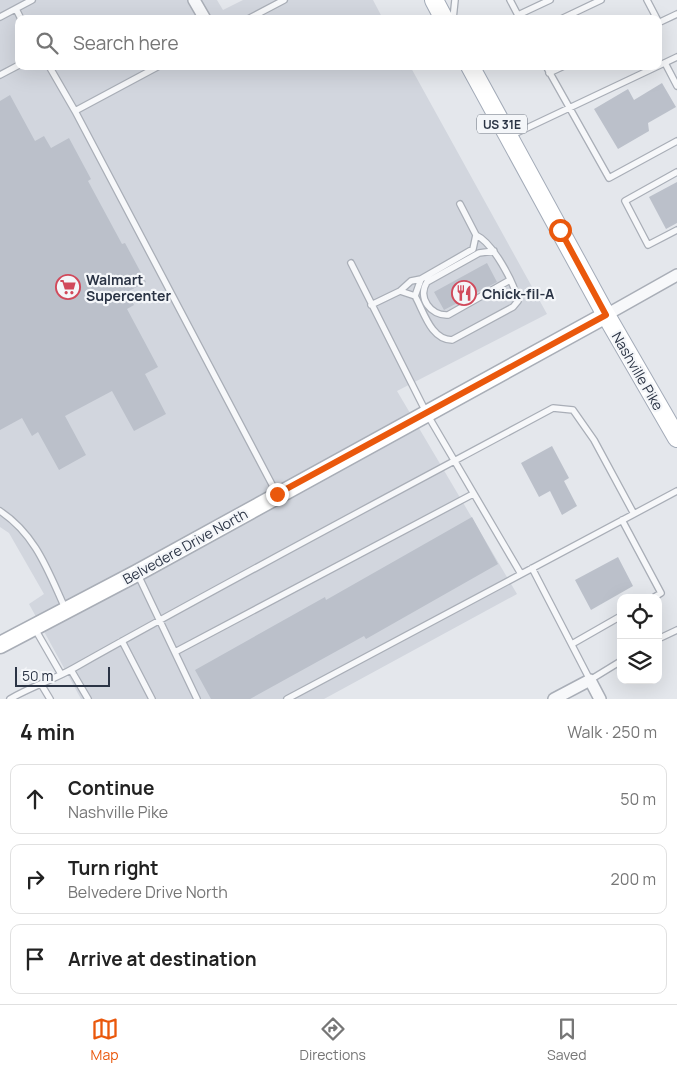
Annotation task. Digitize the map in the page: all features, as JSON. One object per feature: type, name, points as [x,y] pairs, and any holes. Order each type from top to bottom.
[{"type":"main road","points":[[434,0],[442,15]]},
{"type":"main road","name":"Nashville Pike","points":[[472,70],[606,315],[677,438]]},
{"type":"street","points":[[194,0],[203,15]]},
{"type":"street","points":[[606,315],[677,275]]},
{"type":"street","name":"Belvedere Drive North","points":[[0,645],[137,573],[277,494],[606,315]]},
{"type":"street","points":[[554,699],[590,680],[600,699]]},
{"type":"lane","points":[[0,17],[32,0]]},
{"type":"lane","points":[[256,15],[284,0]]},
{"type":"lane","points":[[453,15],[455,0]]},
{"type":"lane","points":[[510,0],[518,15]]},
{"type":"lane","points":[[522,15],[539,2],[550,0]]},
{"type":"lane","points":[[569,15],[601,0]]},
{"type":"lane","points":[[647,0],[655,15]]},
{"type":"lane","points":[[16,9],[19,15]]},
{"type":"lane","points":[[662,20],[677,14]]},
{"type":"lane","points":[[662,64],[677,57]]},
{"type":"lane","points":[[665,63],[677,86]]},
{"type":"lane","points":[[0,74],[15,67]]},
{"type":"lane","points":[[51,70],[75,111],[277,494]]},
{"type":"lane","points":[[75,111],[152,70]]},
{"type":"lane","points":[[548,70],[609,178],[677,141]]},
{"type":"lane","points":[[549,73],[555,70]]},
{"type":"lane","points":[[509,137],[649,70]]},
{"type":"lane","points":[[677,172],[625,201],[648,245],[677,230]]},
{"type":"lane","points":[[371,305],[400,291],[411,281],[421,279],[473,249],[476,235],[460,204]]},
{"type":"lane","points":[[400,291],[415,296],[436,335],[443,340],[452,340],[513,307],[518,301],[510,280],[486,239],[476,235]]},
{"type":"lane","points":[[494,251],[479,253],[427,282],[424,287],[424,298],[432,312],[437,315],[448,315],[510,280]]},
{"type":"lane","points":[[351,264],[426,414],[521,574]]},
{"type":"lane","points":[[415,296],[421,279]]},
{"type":"lane","points":[[10,699],[28,688],[42,684],[71,670],[159,619],[553,408],[573,410],[594,440],[634,514]]},
{"type":"lane","points":[[287,699],[677,491]]},
{"type":"lane","points":[[175,652],[473,494]]},
{"type":"lane","points":[[0,512],[19,526],[34,543],[66,610]]},
{"type":"lane","points":[[622,520],[661,593],[659,594]]},
{"type":"lane","points":[[532,568],[590,680],[617,663]]},
{"type":"lane","points":[[137,573],[197,699]]},
{"type":"lane","points":[[572,644],[617,618]]},
{"type":"lane","points":[[34,627],[61,674]]},
{"type":"lane","points":[[662,637],[677,630]]},
{"type":"lane","points":[[122,640],[152,699]]},
{"type":"lane","points":[[71,670],[88,699]]},
{"type":"lane","points":[[42,684],[50,699]]},
{"type":"shaded area","points":[[0,0],[217,0],[223,10],[243,0],[373,0],[381,15],[15,15],[15,70],[412,70],[547,314],[397,391],[517,594],[324,699],[81,699],[29,604],[44,594],[9,533],[0,527]]},
{"type":"building","points":[[662,83],[676,107],[648,123],[649,131],[618,149],[594,109],[628,89],[634,100]]},
{"type":"building","name":"Walmart Supercenter","points":[[10,95],[35,141],[44,136],[51,148],[69,138],[91,179],[88,181],[122,244],[125,243],[146,282],[127,292],[134,305],[127,309],[158,367],[145,374],[166,414],[134,431],[112,391],[65,416],[86,455],[59,470],[38,432],[32,436],[22,418],[0,430],[0,101]]},
{"type":"building","points":[[677,182],[677,223],[666,229],[649,197]]},
{"type":"building","points":[[487,263],[497,282],[444,310],[434,292]]},
{"type":"building","points":[[552,446],[569,478],[564,481],[577,506],[562,515],[550,491],[539,497],[521,463]]},
{"type":"building","points":[[472,517],[498,564],[366,639],[364,636],[250,699],[211,699],[195,670],[325,597],[326,600]]},
{"type":"building","points":[[618,557],[633,586],[591,610],[575,580]]},
{"type":"place","name":"Walmart Supercenter","points":[[68,287]]},
{"type":"place","name":"Chick-fil-A","points":[[464,293]]},
{"type":"route","points":[[277,494],[606,315],[560,230]]}]
